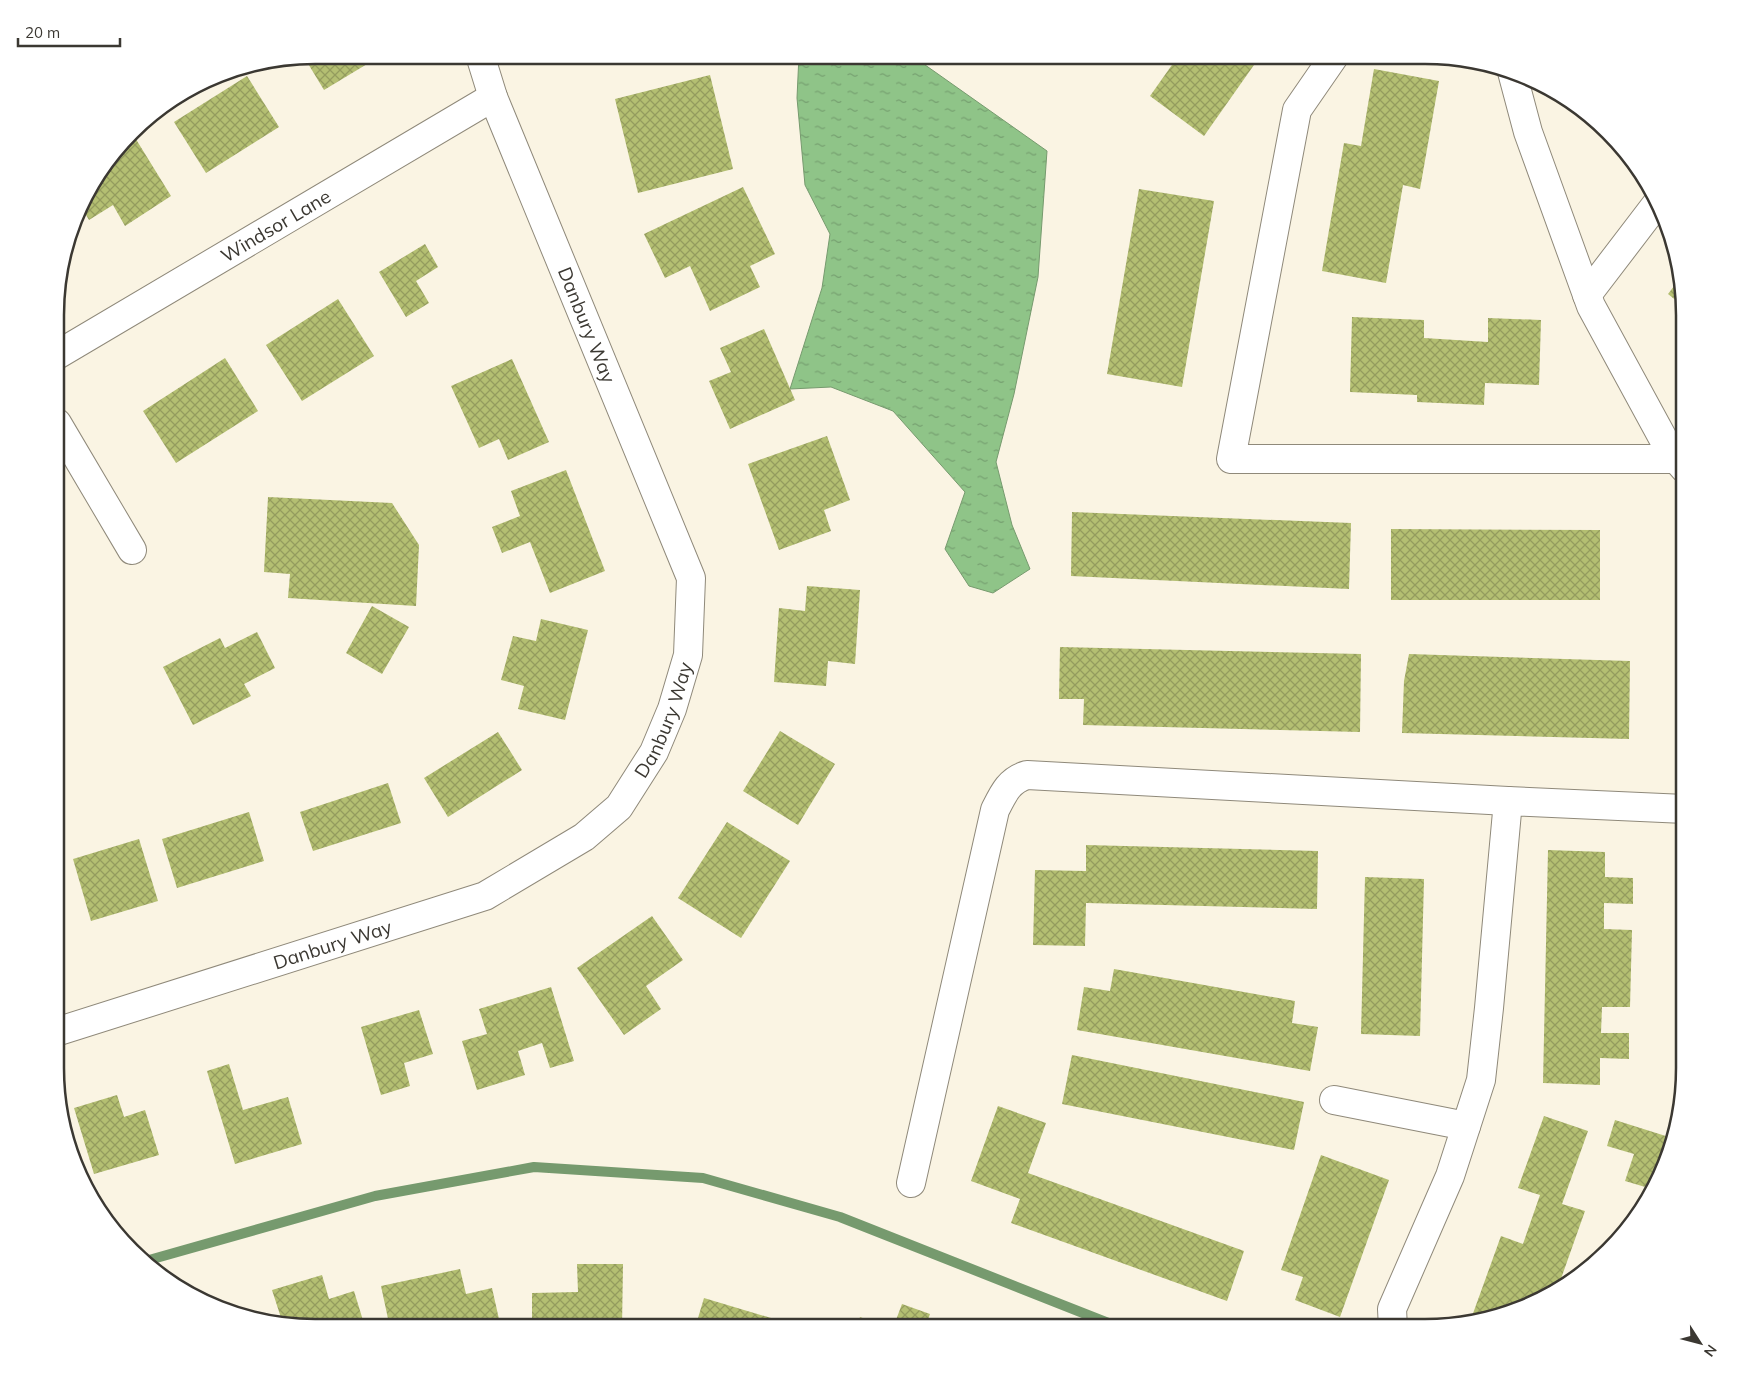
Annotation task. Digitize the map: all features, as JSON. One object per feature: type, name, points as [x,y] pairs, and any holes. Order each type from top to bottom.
[{"type":"street","name":"Danbury Way","points":[[64,1029],[486,896],[584,837],[619,807],[654,752],[672,709],[688,655],[691,578],[493,97],[483,64]]},
{"type":"street","points":[[1329,64],[1297,110],[1231,459],[1676,464]]},
{"type":"street","points":[[1514,80],[1528,132],[1591,306],[1670,453],[1676,460]]},
{"type":"street","name":"Windsor Lane","points":[[64,351],[493,97]]},
{"type":"street","points":[[1587,295],[1652,209]]},
{"type":"street","points":[[64,435],[132,550]]},
{"type":"street","points":[[911,1183],[995,810],[1005,790],[1017,778],[1027,775],[1676,809]]},
{"type":"street","points":[[1393,1319],[1392,1309],[1450,1176],[1480,1080],[1489,1008],[1508,800]]},
{"type":"street","points":[[1334,1100],[1466,1126]]},
{"type":"water","points":[[799,64],[924,64],[1047,151],[1038,277],[1014,394],[996,462],[1012,525],[1030,569],[993,593],[969,586],[945,549],[965,492],[893,411],[831,387],[790,389],[822,288],[830,234],[805,185],[797,98]]},
{"type":"building","points":[[308,64],[367,64],[324,90]]},
{"type":"building","points":[[1173,64],[1255,64],[1204,136],[1150,96]]},
{"type":"building","points":[[1374,69],[1439,81],[1420,189],[1403,185],[1386,283],[1322,271],[1344,143],[1361,146]]},
{"type":"building","points":[[710,75],[733,169],[638,193],[615,99]]},
{"type":"building","points":[[247,76],[279,127],[206,173],[174,122]]},
{"type":"building","points":[[136,139],[171,196],[125,226],[113,205],[89,220],[85,214],[97,189]]},
{"type":"building","points":[[743,187],[775,254],[750,266],[760,287],[710,311],[690,266],[665,278],[644,234]]},
{"type":"building","points":[[1139,189],[1214,201],[1182,387],[1107,374]]},
{"type":"building","points":[[425,244],[438,267],[416,281],[429,303],[406,317],[379,272]]},
{"type":"building","points":[[1674,286],[1676,300],[1668,294]]},
{"type":"building","points":[[338,299],[374,356],[302,401],[266,345]]},
{"type":"building","points":[[1352,317],[1424,320],[1424,338],[1488,342],[1488,318],[1541,320],[1539,385],[1485,383],[1484,405],[1417,402],[1417,395],[1350,392]]},
{"type":"building","points":[[764,329],[795,400],[730,429],[709,381],[731,372],[720,348]]},
{"type":"building","points":[[225,358],[258,411],[176,463],[143,411]]},
{"type":"building","points":[[512,359],[549,442],[508,460],[499,439],[479,448],[451,386]]},
{"type":"building","points":[[827,436],[850,500],[824,510],[831,531],[779,550],[748,464]]},
{"type":"building","points":[[566,470],[605,571],[550,593],[530,542],[502,553],[492,527],[520,516],[511,491]]},
{"type":"building","points":[[268,497],[392,503],[419,545],[416,606],[288,598],[290,574],[264,572]]},
{"type":"building","points":[[1072,512],[1351,523],[1349,589],[1071,576]]},
{"type":"building","points":[[1391,529],[1600,530],[1600,600],[1391,600]]},
{"type":"building","points":[[807,586],[860,590],[855,664],[828,661],[826,686],[774,682],[779,608],[805,611]]},
{"type":"building","points":[[372,606],[409,627],[382,674],[346,653]]},
{"type":"building","points":[[541,619],[588,630],[565,720],[518,709],[524,686],[501,680],[513,636],[536,641]]},
{"type":"building","points":[[257,632],[275,668],[244,684],[251,696],[193,725],[163,667],[220,638],[225,648]]},
{"type":"building","points":[[1060,647],[1361,654],[1360,732],[1083,725],[1084,699],[1059,699]]},
{"type":"building","points":[[1409,654],[1630,661],[1629,739],[1402,733],[1404,681]]},
{"type":"building","points":[[1676,710],[1676,741],[1675,741]]},
{"type":"building","points":[[780,731],[835,764],[798,825],[743,791]]},
{"type":"building","points":[[498,732],[522,770],[448,817],[424,778]]},
{"type":"building","points":[[388,783],[401,823],[313,851],[300,812]]},
{"type":"building","points":[[249,812],[264,861],[177,888],[162,839]]},
{"type":"building","points":[[727,822],[790,861],[741,938],[678,898]]},
{"type":"building","points":[[139,839],[158,901],[91,921],[73,859]]},
{"type":"building","points":[[1086,845],[1318,851],[1317,909],[1086,903],[1085,946],[1033,945],[1035,870],[1086,871]]},
{"type":"building","points":[[1548,850],[1605,852],[1605,877],[1633,878],[1633,904],[1604,903],[1604,929],[1632,930],[1630,1007],[1602,1007],[1601,1033],[1629,1033],[1629,1059],[1600,1058],[1600,1085],[1543,1083]]},
{"type":"building","points":[[1365,877],[1424,879],[1420,1036],[1361,1034]]},
{"type":"building","points":[[652,916],[683,960],[646,986],[661,1009],[624,1035],[577,968]]},
{"type":"building","points":[[1114,969],[1295,1001],[1292,1023],[1318,1027],[1310,1071],[1077,1030],[1084,987],[1110,991]]},
{"type":"building","points":[[551,987],[574,1061],[550,1068],[542,1043],[518,1051],[525,1075],[477,1090],[462,1041],[487,1034],[479,1009]]},
{"type":"building","points":[[419,1010],[433,1054],[404,1063],[410,1086],[381,1095],[361,1027]]},
{"type":"building","points":[[1072,1055],[1304,1102],[1294,1150],[1062,1104]]},
{"type":"building","points":[[229,1064],[243,1110],[288,1097],[302,1144],[235,1164],[207,1071]]},
{"type":"building","points":[[117,1095],[124,1117],[145,1110],[159,1155],[94,1174],[74,1108]]},
{"type":"building","points":[[998,1106],[1046,1123],[1028,1173],[1244,1251],[1227,1301],[1011,1223],[1020,1199],[971,1181]]},
{"type":"building","points":[[1544,1116],[1588,1131],[1562,1204],[1585,1211],[1561,1280],[1506,1306],[1473,1314],[1501,1236],[1523,1244],[1540,1195],[1518,1188]]},
{"type":"building","points":[[1615,1120],[1667,1136],[1646,1187],[1625,1181],[1634,1154],[1607,1146]]},
{"type":"building","points":[[1321,1155],[1389,1180],[1340,1317],[1295,1300],[1303,1277],[1281,1270]]},
{"type":"building","points":[[577,1264],[623,1264],[622,1319],[532,1319],[532,1293],[578,1292]]},
{"type":"building","points":[[460,1269],[466,1294],[492,1288],[499,1319],[388,1319],[381,1286]]},
{"type":"building","points":[[322,1275],[329,1299],[354,1291],[363,1319],[298,1319],[281,1317],[272,1290]]},
{"type":"building","points":[[704,1298],[774,1319],[698,1319]]},
{"type":"building","points":[[902,1304],[930,1314],[928,1319],[896,1319]]},
{"type":"waterway","points":[[152,1259],[375,1196],[534,1167],[703,1178],[840,1217],[1098,1319]]}]
